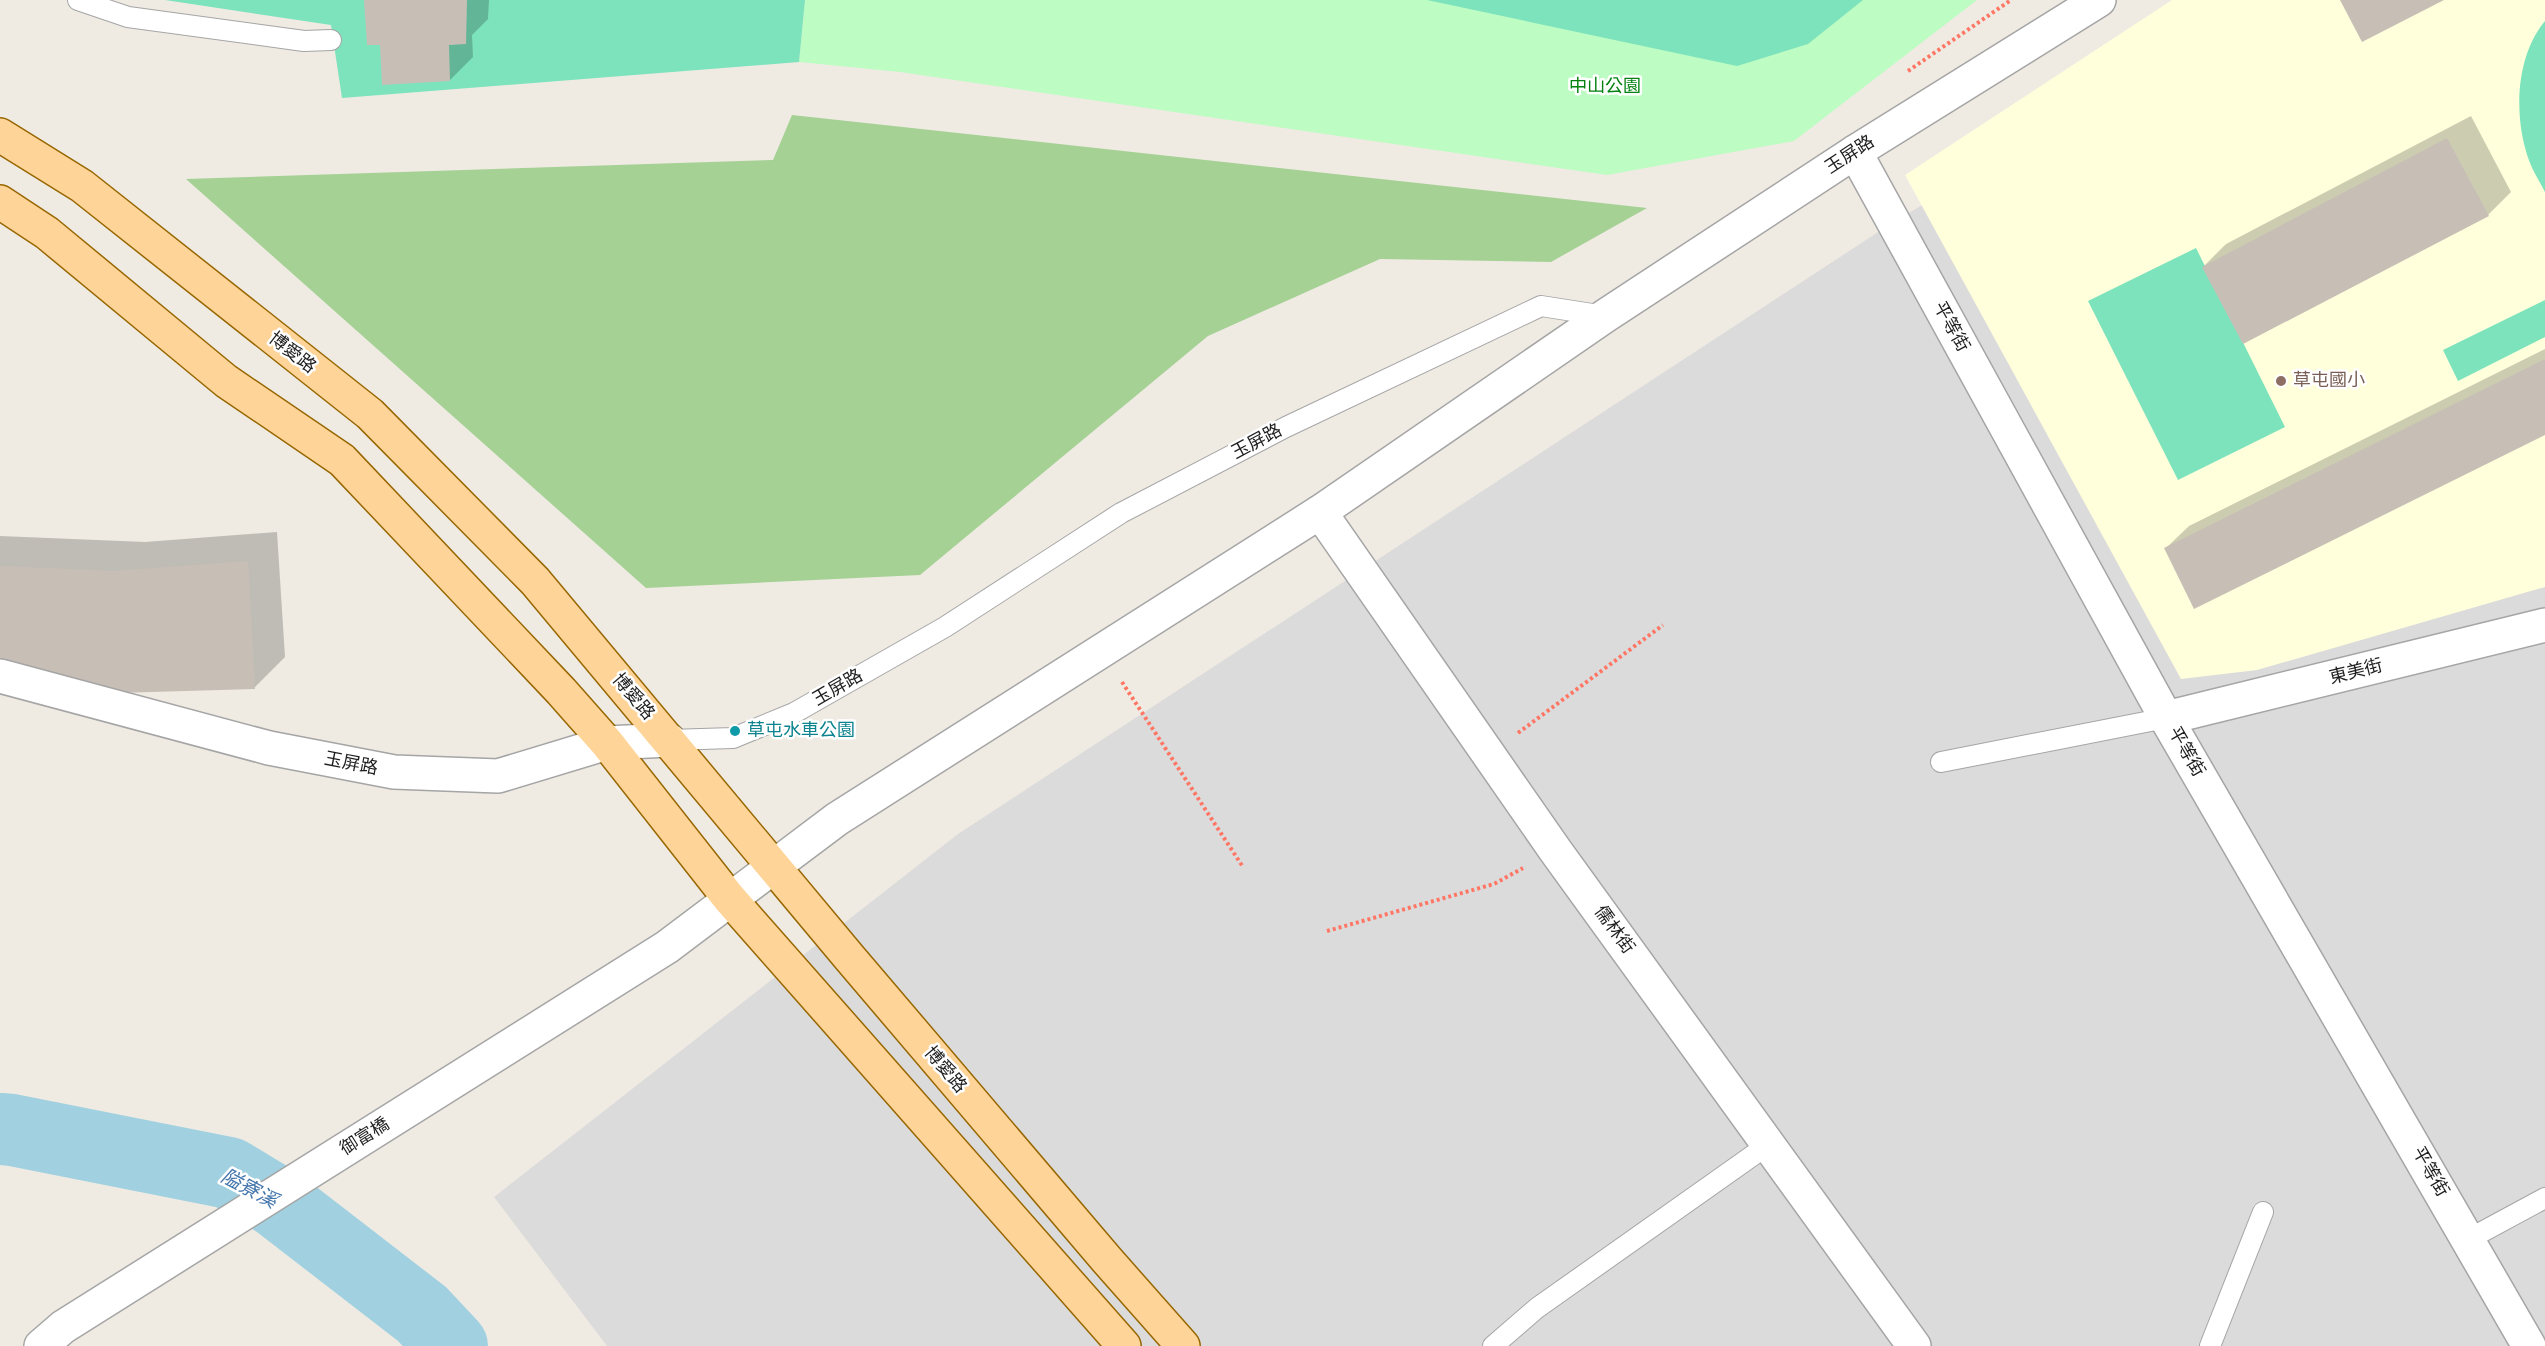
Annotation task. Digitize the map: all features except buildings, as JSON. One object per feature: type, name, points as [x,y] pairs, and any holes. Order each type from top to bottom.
[{"type":"main road","name":"博愛路","points":[[0,135],[82,186],[370,414],[535,580],[774,867],[1099,1251],[1183,1346]]},
{"type":"main road","points":[[0,202],[47,233],[226,381],[342,460],[561,691],[607,743],[729,898],[1124,1346]]},
{"type":"street","name":"玉屏路","points":[[667,947],[729,898],[837,819],[1320,512],[1605,316],[1855,152],[2099,0]]},
{"type":"street","name":"平等街","points":[[1855,152],[2166,718],[2529,1346]]},
{"type":"street","name":"儒林街","points":[[1320,512],[1555,850],[1914,1346]]},
{"type":"street","name":"東美街","points":[[2166,718],[2545,625]]},
{"type":"street","name":"玉屏路","points":[[0,676],[269,748],[394,772],[498,776],[607,743],[669,740]]},
{"type":"street","name":"御富橋","points":[[52,1336],[667,947]]},
{"type":"lane","points":[[78,0],[128,17],[304,41],[331,40]]},
{"type":"lane","name":"玉屏路","points":[[669,740],[733,738],[794,713],[945,627],[1121,513],[1286,427],[1541,306],[1605,316]]},
{"type":"lane","points":[[1941,762],[2166,718]]},
{"type":"lane","points":[[1492,1346],[1538,1308],[1769,1144]]},
{"type":"lane","points":[[2469,1239],[2545,1198]]},
{"type":"lane","points":[[2210,1346],[2263,1212]]},
{"type":"path","points":[[1908,71],[2011,0]]},
{"type":"path","points":[[1489,755],[1664,625]]},
{"type":"path","points":[[1101,651],[1243,867]]},
{"type":"path","points":[[1327,931],[1494,884],[1555,850]]},
{"type":"shaded area","name":"草屯國小","points":[[2172,0],[2545,0],[2545,587],[2257,670],[2181,679],[1905,175]]},
{"type":"shaded area","points":[[2273,0],[2545,0],[2545,1346],[607,1346],[494,1197],[958,834],[1895,221]]},
{"type":"green space","points":[[165,0],[805,0],[799,62],[342,98],[331,25]]},
{"type":"green space","name":"中山公園","points":[[805,0],[1977,0],[1794,141],[1607,175],[900,72],[799,62]]},
{"type":"green space","points":[[1427,0],[1863,0],[1808,44],[1737,66]]},
{"type":"green space","points":[[2545,21],[2545,192],[2532,167],[2525,146],[2519,108],[2523,70],[2528,52]]},
{"type":"green space","points":[[792,115],[1647,208],[1551,262],[1380,259],[1208,336],[920,575],[646,588],[186,179],[773,160]]},
{"type":"green space","points":[[2196,248],[2285,427],[2178,480],[2088,301]]},
{"type":"green space","points":[[2545,300],[2545,337],[2458,381],[2443,350]]},
{"type":"waterway","name":"隘寮溪","points":[[0,1129],[229,1173],[277,1202],[422,1314],[452,1346]]},
{"type":"place","name":"草屯國小","points":[[2281,381]]},
{"type":"place","name":"草屯水車公園","points":[[735,731]]}]
